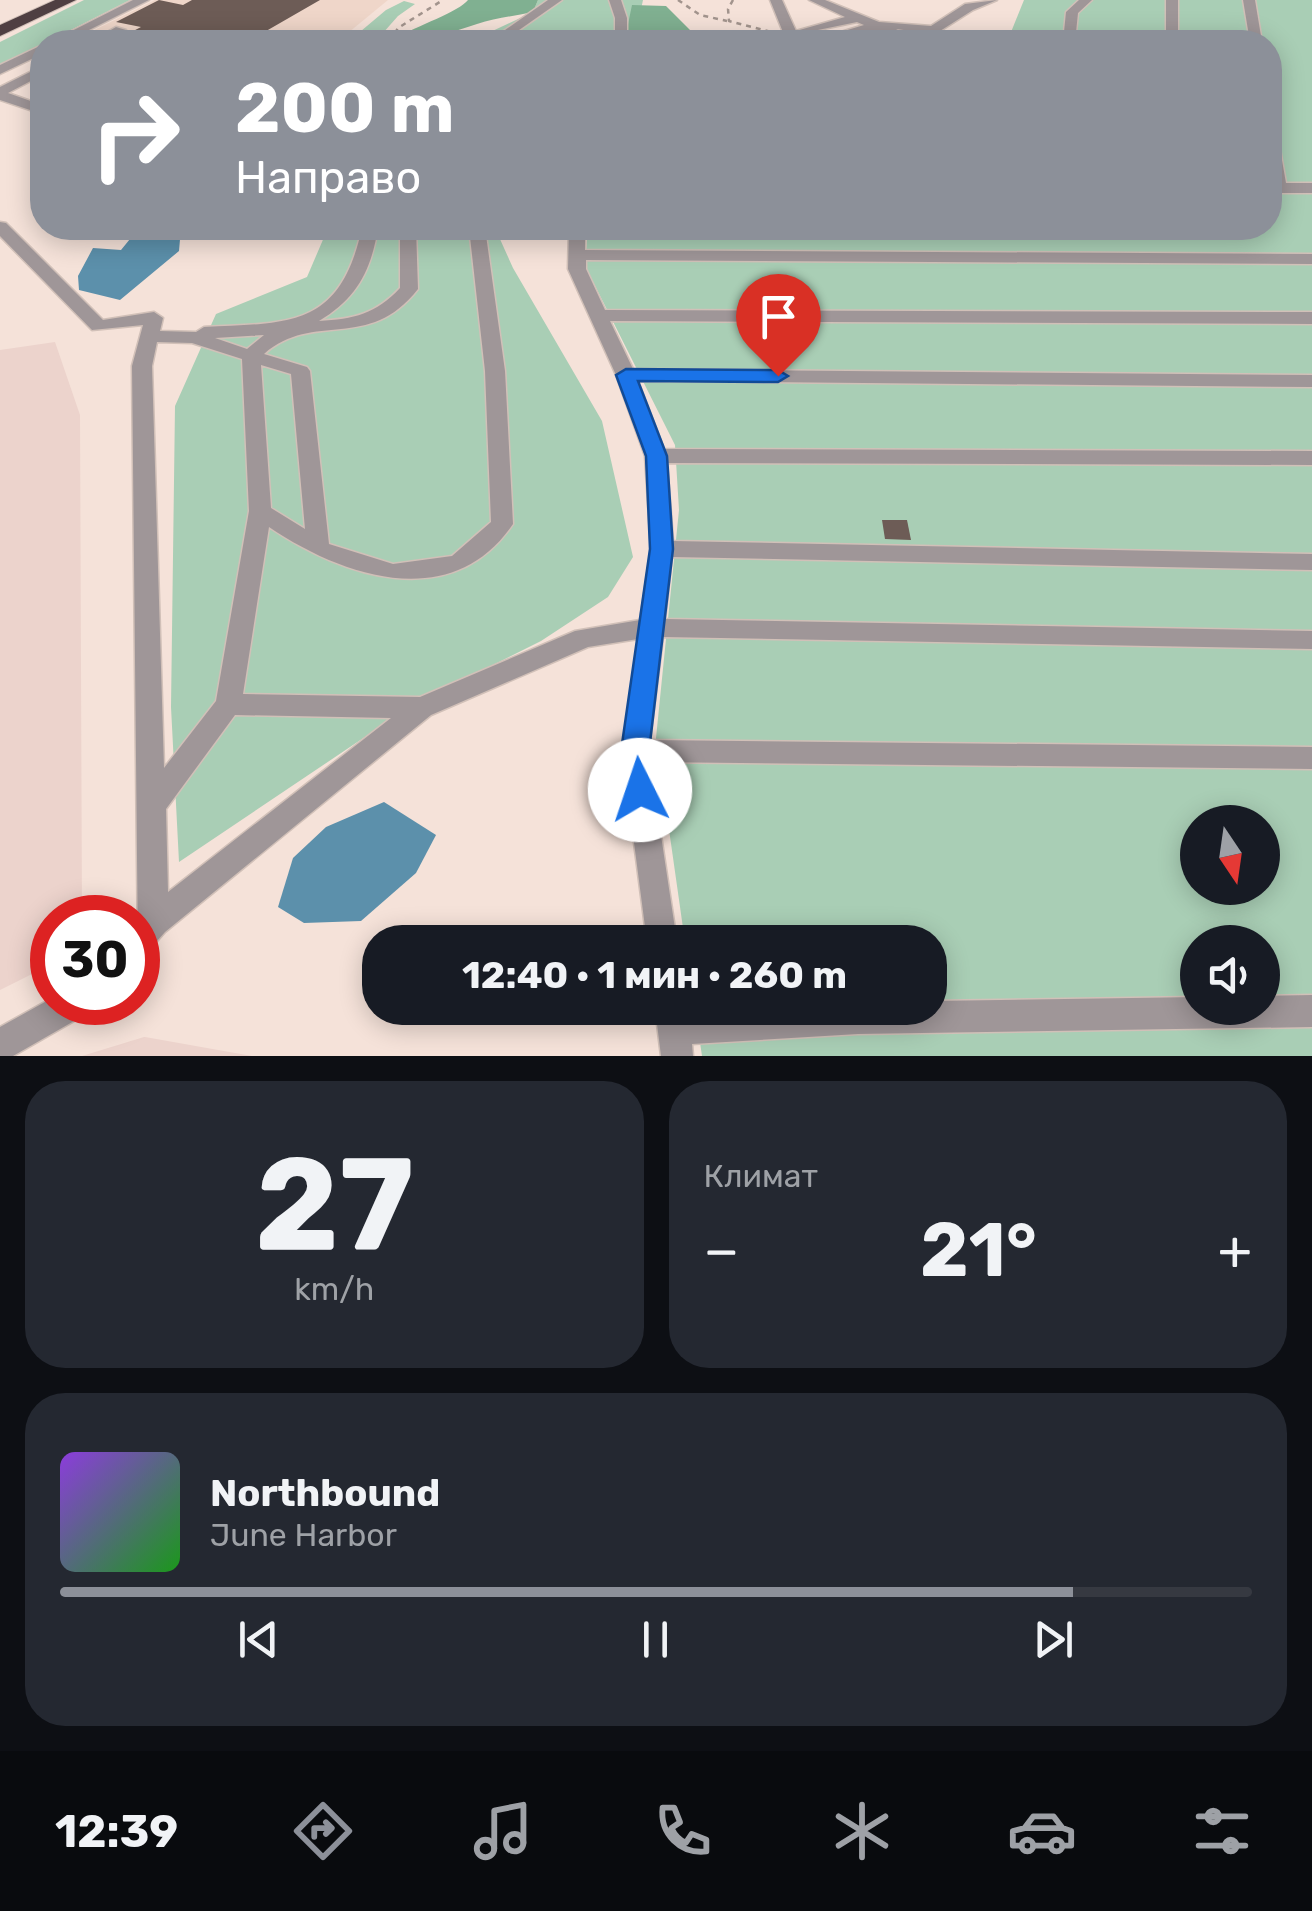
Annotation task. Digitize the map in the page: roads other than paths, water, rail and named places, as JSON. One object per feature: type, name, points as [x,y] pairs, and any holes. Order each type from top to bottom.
[{"type":"highway","points":[[0,32],[68,0]]},
{"type":"street","points":[[81,30],[143,0]]},
{"type":"street","points":[[512,30],[556,0]]},
{"type":"street","points":[[615,0],[622,18],[622,30]]},
{"type":"street","points":[[776,0],[789,30]]},
{"type":"street","points":[[816,0],[885,30]]},
{"type":"street","points":[[942,30],[969,8],[990,0]]},
{"type":"street","points":[[1070,30],[1072,12],[1086,0]]},
{"type":"street","points":[[1172,0],[1172,30]]},
{"type":"street","points":[[1249,0],[1254,30]]},
{"type":"street","points":[[806,30],[858,18]]},
{"type":"street","points":[[858,30],[889,22],[915,30]]},
{"type":"street","points":[[0,70],[30,55]]},
{"type":"street","points":[[0,94],[30,77]]},
{"type":"street","points":[[0,94],[30,105]]},
{"type":"street","points":[[1282,188],[1312,188]]},
{"type":"street","points":[[0,227],[99,326],[154,318],[142,366],[154,802],[148,895]]},
{"type":"street","points":[[154,802],[228,704],[260,511],[251,356],[269,338],[336,305],[363,271],[368,240]]},
{"type":"street","points":[[150,336],[349,325],[390,310],[410,289],[408,240]]},
{"type":"street","points":[[260,511],[318,549],[393,572],[458,564],[502,524],[495,371],[478,240]]},
{"type":"street","points":[[577,240],[577,270],[626,375],[656,456],[662,549],[635,751],[660,925]]},
{"type":"street","points":[[577,254],[1312,259]]},
{"type":"street","points":[[598,315],[1312,318]]},
{"type":"street","points":[[150,336],[194,337],[300,371],[318,549]]},
{"type":"street","points":[[626,375],[1312,380]]},
{"type":"street","points":[[656,456],[1312,458]]},
{"type":"street","points":[[662,549],[1312,562]]},
{"type":"street","points":[[160,920],[422,708],[584,638],[651,628],[1312,640]]},
{"type":"street","points":[[228,704],[422,708]]},
{"type":"street","points":[[635,751],[1312,758]]},
{"type":"street","points":[[674,1031],[858,1018],[1312,1011]]},
{"type":"street","points":[[0,1045],[36,1025]]},
{"type":"water","points":[[129,240],[180,240],[179,251],[120,300],[79,290],[78,276],[93,248],[121,250]]},
{"type":"water","points":[[384,802],[436,835],[416,873],[361,921],[304,923],[278,907],[293,858],[326,827]]}]
